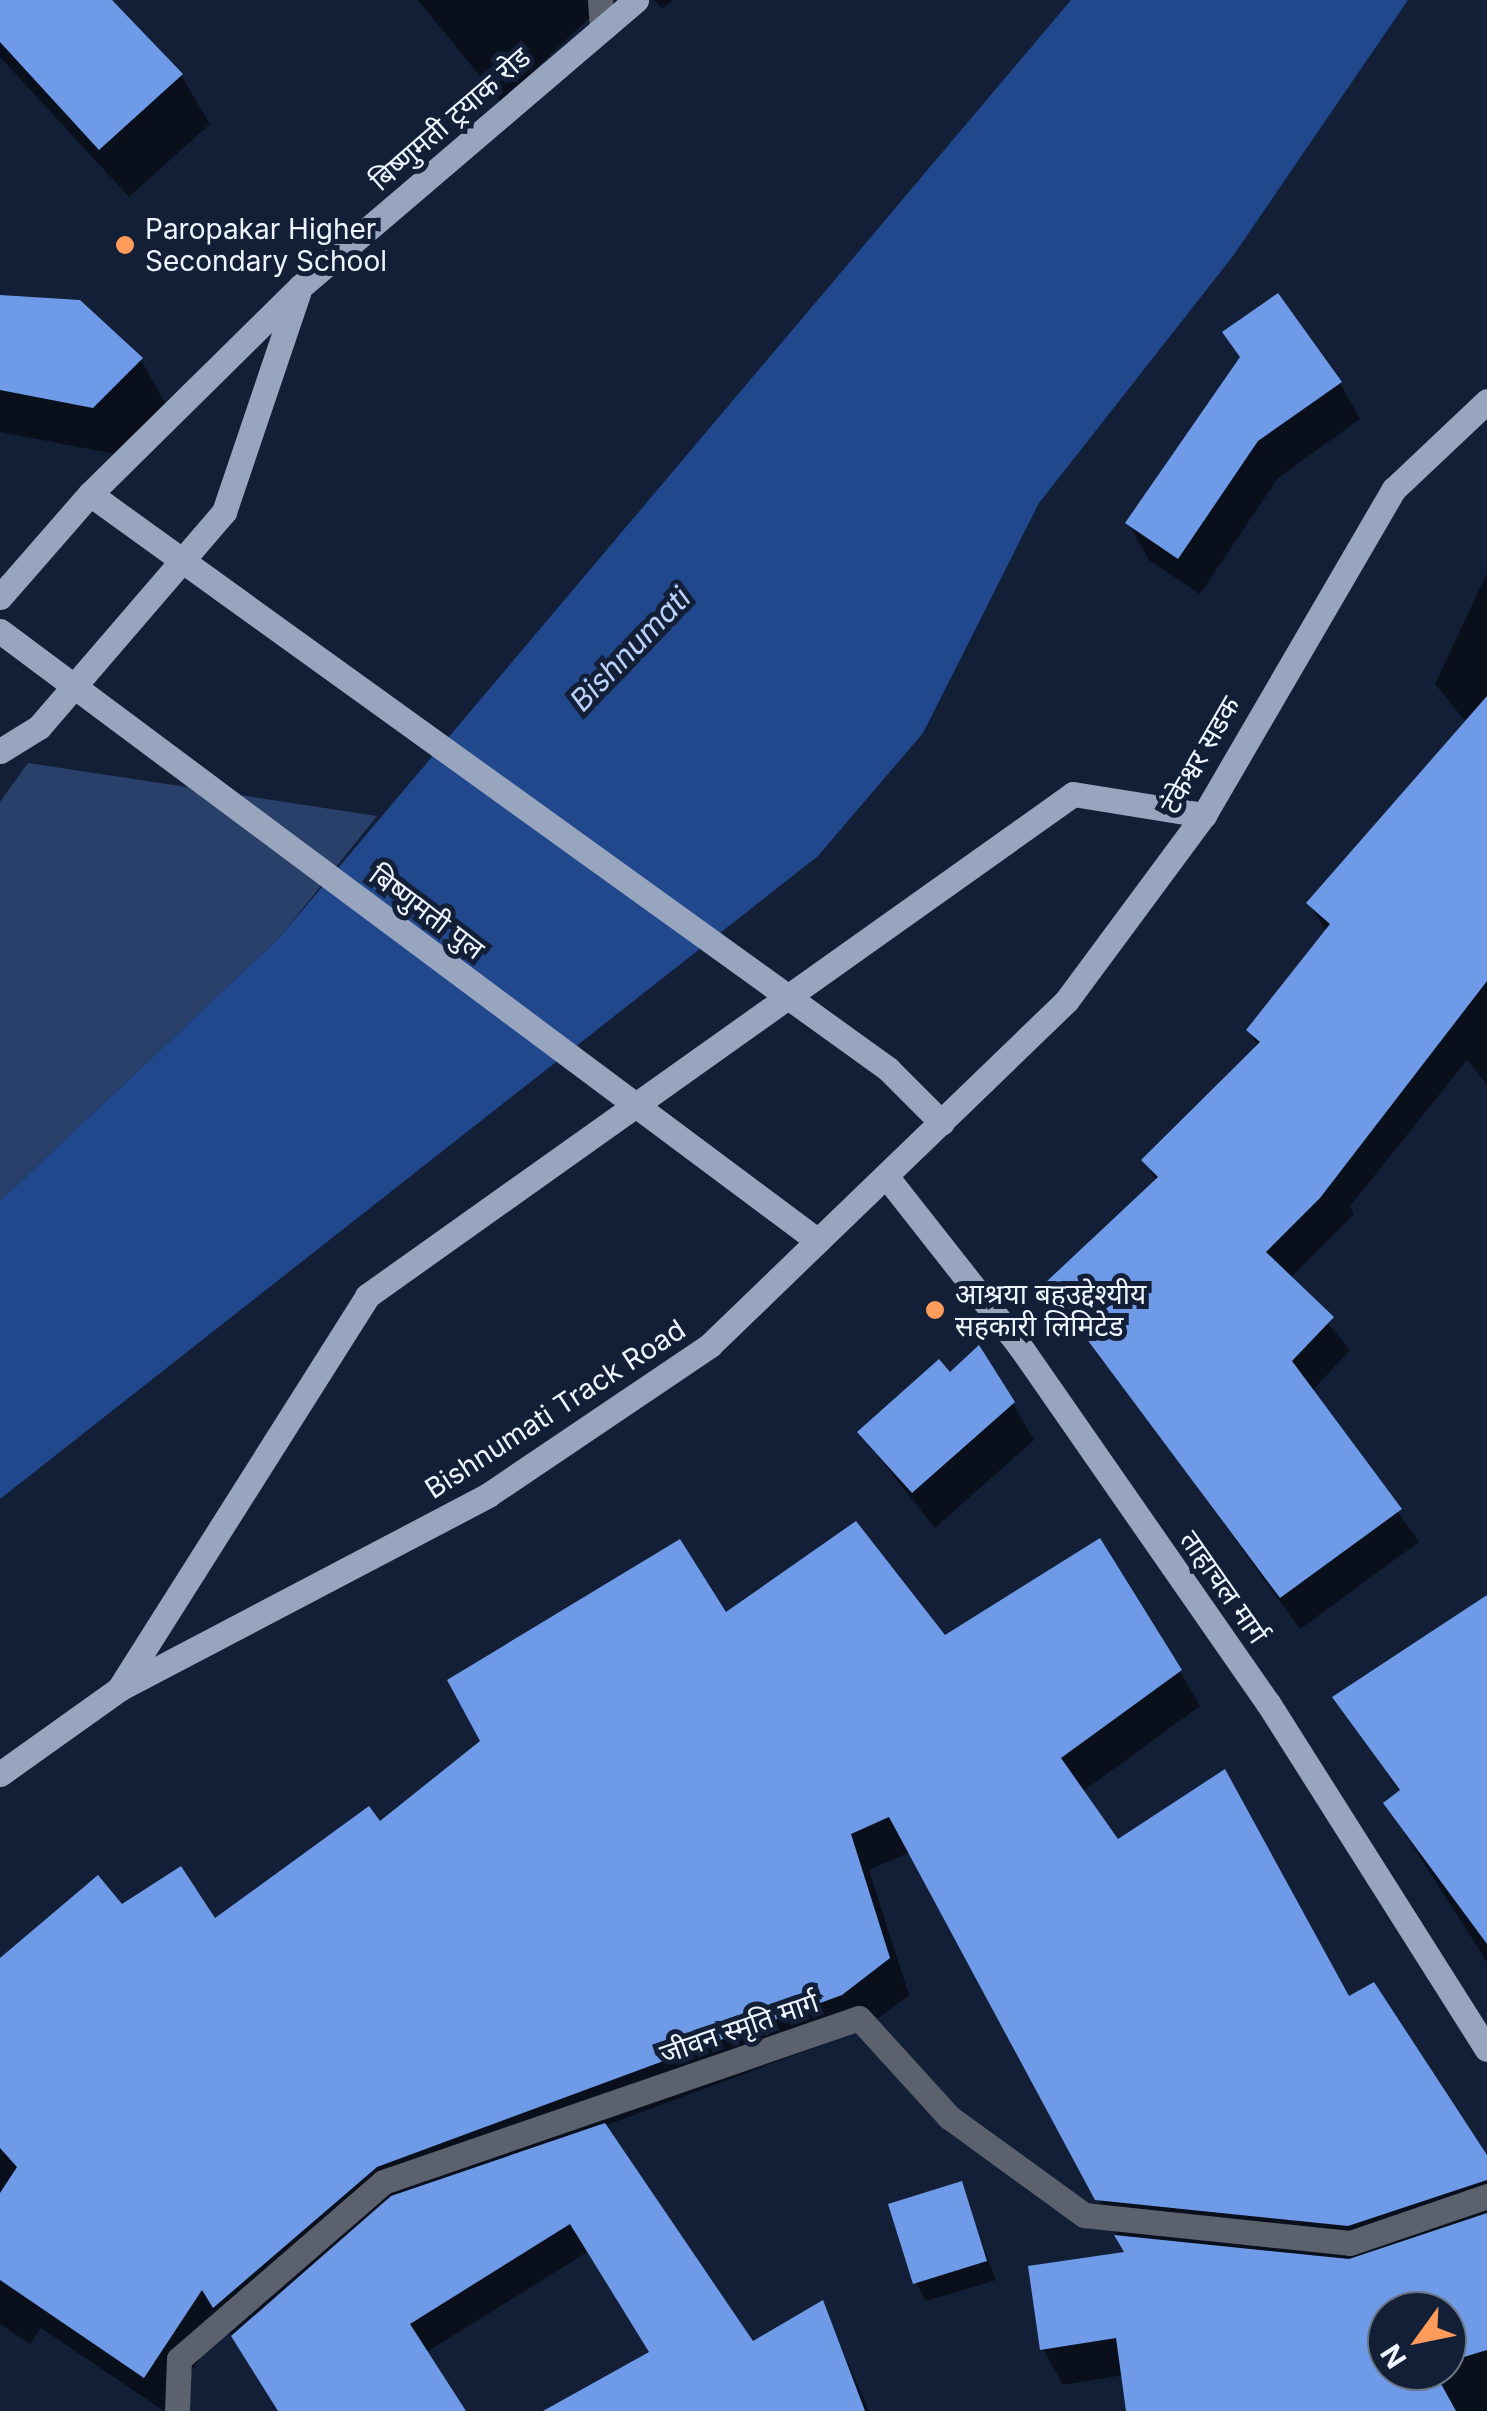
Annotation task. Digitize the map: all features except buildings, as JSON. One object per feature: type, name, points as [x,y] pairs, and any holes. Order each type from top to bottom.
[{"type":"main road","name":"बिष्णुमती ट्रयाक रोड","points":[[0,598],[90,494],[300,286],[636,0]]},
{"type":"main road","points":[[0,751],[39,726],[224,512],[300,286]]},
{"type":"main road","name":"टंकेश्वर सडक","points":[[942,1123],[1067,1000],[1204,816],[1394,488],[1487,401]]},
{"type":"main road","points":[[90,494],[888,1070],[942,1123]]},
{"type":"main road","name":"बिष्णुमती पुल","points":[[0,631],[818,1241]]},
{"type":"main road","points":[[119,1690],[366,1296],[1074,794],[1204,816]]},
{"type":"main road","name":"Bishnumati Track Road","points":[[0,1774],[119,1690],[488,1495],[710,1344],[942,1123]]},
{"type":"main road","name":"ताहाचल मार्ग","points":[[886,1176],[1019,1345],[1268,1703],[1487,2049]]},
{"type":"street","points":[[600,0],[602,28]]},
{"type":"street","name":"जीवन स्मृति मार्ग","points":[[177,2411],[179,2359],[383,2182],[859,2018],[950,2116],[1084,2215],[1350,2244],[1487,2196]]},
{"type":"shaded area","points":[[28,763],[377,816],[279,938],[0,1201],[0,802]]},
{"type":"water","name":"Bishnumati","points":[[1071,0],[1408,0],[1233,256],[1039,503],[923,733],[818,856],[0,1499],[0,1201],[279,938]]},
{"type":"place","name":"Paropakar Higher Secondary School","points":[[125,245]]},
{"type":"place","name":"आश्रया बहुउद्देश्यीय सहकारी लिमिटेड","points":[[935,1310]]}]
